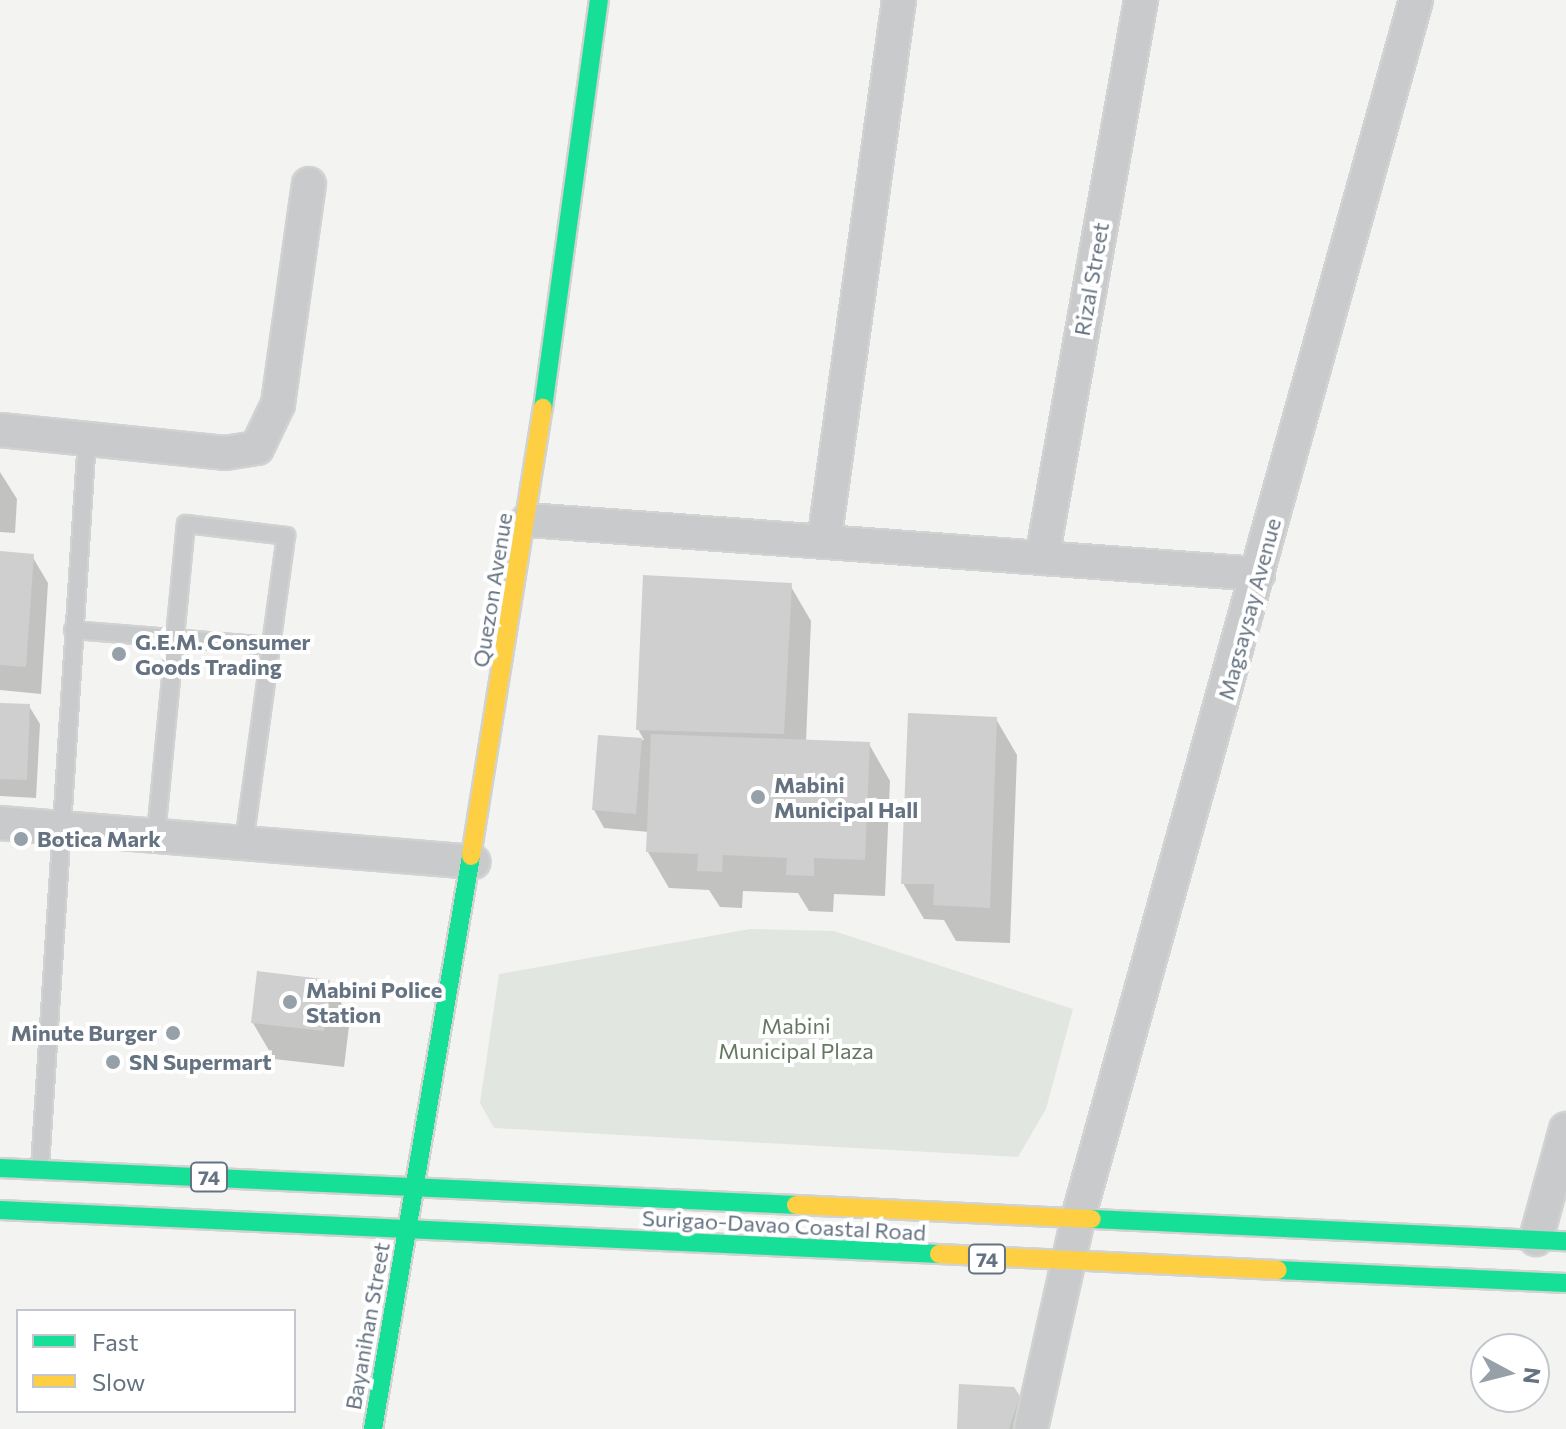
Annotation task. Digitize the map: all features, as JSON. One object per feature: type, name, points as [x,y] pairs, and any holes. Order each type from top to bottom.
[{"type":"main road","name":"Quezon Avenue","points":[[418,1185],[528,520],[599,0]]},
{"type":"main road","name":"Surigao-Davao Coastal Road","points":[[0,1168],[39,1191],[408,1232],[1566,1283]]},
{"type":"main road","name":"Surigao-Davao Coastal Road","points":[[0,1210],[39,1191],[418,1185],[1551,1240]]},
{"type":"main road","name":"Bayanihan Street","points":[[373,1429],[418,1185]]},
{"type":"street","points":[[824,542],[899,0]]},
{"type":"street","name":"Rizal Street","points":[[1042,558],[1141,0]]},
{"type":"street","name":"Magsaysay Avenue","points":[[1031,1429],[1078,1218],[1416,0]]},
{"type":"street","points":[[0,430],[225,453],[257,448],[278,404],[309,184]]},
{"type":"street","points":[[528,520],[1258,574]]},
{"type":"street","points":[[0,823],[473,862]]},
{"type":"street","points":[[1551,1240],[1566,1129]]},
{"type":"lane","points":[[39,1191],[87,439]]},
{"type":"lane","points":[[156,834],[186,524],[286,536],[244,842]]},
{"type":"lane","points":[[73,630],[271,646]]},
{"type":"green space","name":"Mabini Municipal Plaza","points":[[750,929],[834,931],[1073,1009],[1046,1109],[1018,1157],[494,1128],[480,1103],[499,974]]},
{"type":"building","points":[[0,551],[34,554],[26,667],[0,665]]},
{"type":"building","points":[[643,575],[792,583],[784,734],[636,730]]},
{"type":"building","points":[[0,703],[30,704],[27,780],[0,779]]},
{"type":"building","points":[[908,713],[997,717],[990,908],[933,905],[934,884],[901,884]]},
{"type":"building","name":"Mabini Municipal Hall","points":[[651,734],[870,742],[865,860],[814,858],[814,876],[786,875],[787,858],[723,855],[722,872],[697,871],[698,854],[646,852]]},
{"type":"building","points":[[598,735],[642,738],[636,814],[592,810]]},
{"type":"building","name":"Mabini Police Station","points":[[257,971],[330,980],[324,1031],[251,1023]]},
{"type":"building","points":[[959,1384],[1014,1387],[1020,1396],[1009,1429],[957,1429]]},
{"type":"traffic: fast","points":[[543,408],[599,0]]},
{"type":"traffic: fast","points":[[373,1429],[471,856]]},
{"type":"traffic: fast","points":[[0,1168],[796,1205]]},
{"type":"traffic: fast","points":[[0,1210],[939,1254]]},
{"type":"traffic: fast","points":[[1092,1219],[1566,1241]]},
{"type":"traffic: fast","points":[[1278,1270],[1566,1283]]},
{"type":"traffic: slow","points":[[471,856],[543,408]]},
{"type":"traffic: slow","points":[[796,1205],[1092,1219]]},
{"type":"traffic: slow","points":[[939,1254],[1278,1270]]},
{"type":"place","name":"G.E.M. Consumer Goods Trading","points":[[119,654]]},
{"type":"place","name":"Mabini Municipal Hall","points":[[758,797]]},
{"type":"place","name":"Botica Mark","points":[[21,839]]},
{"type":"place","name":"Mabini Police Station","points":[[290,1002]]},
{"type":"place","name":"Minute Burger","points":[[173,1033]]},
{"type":"place","name":"SN Supermart","points":[[113,1062]]}]
